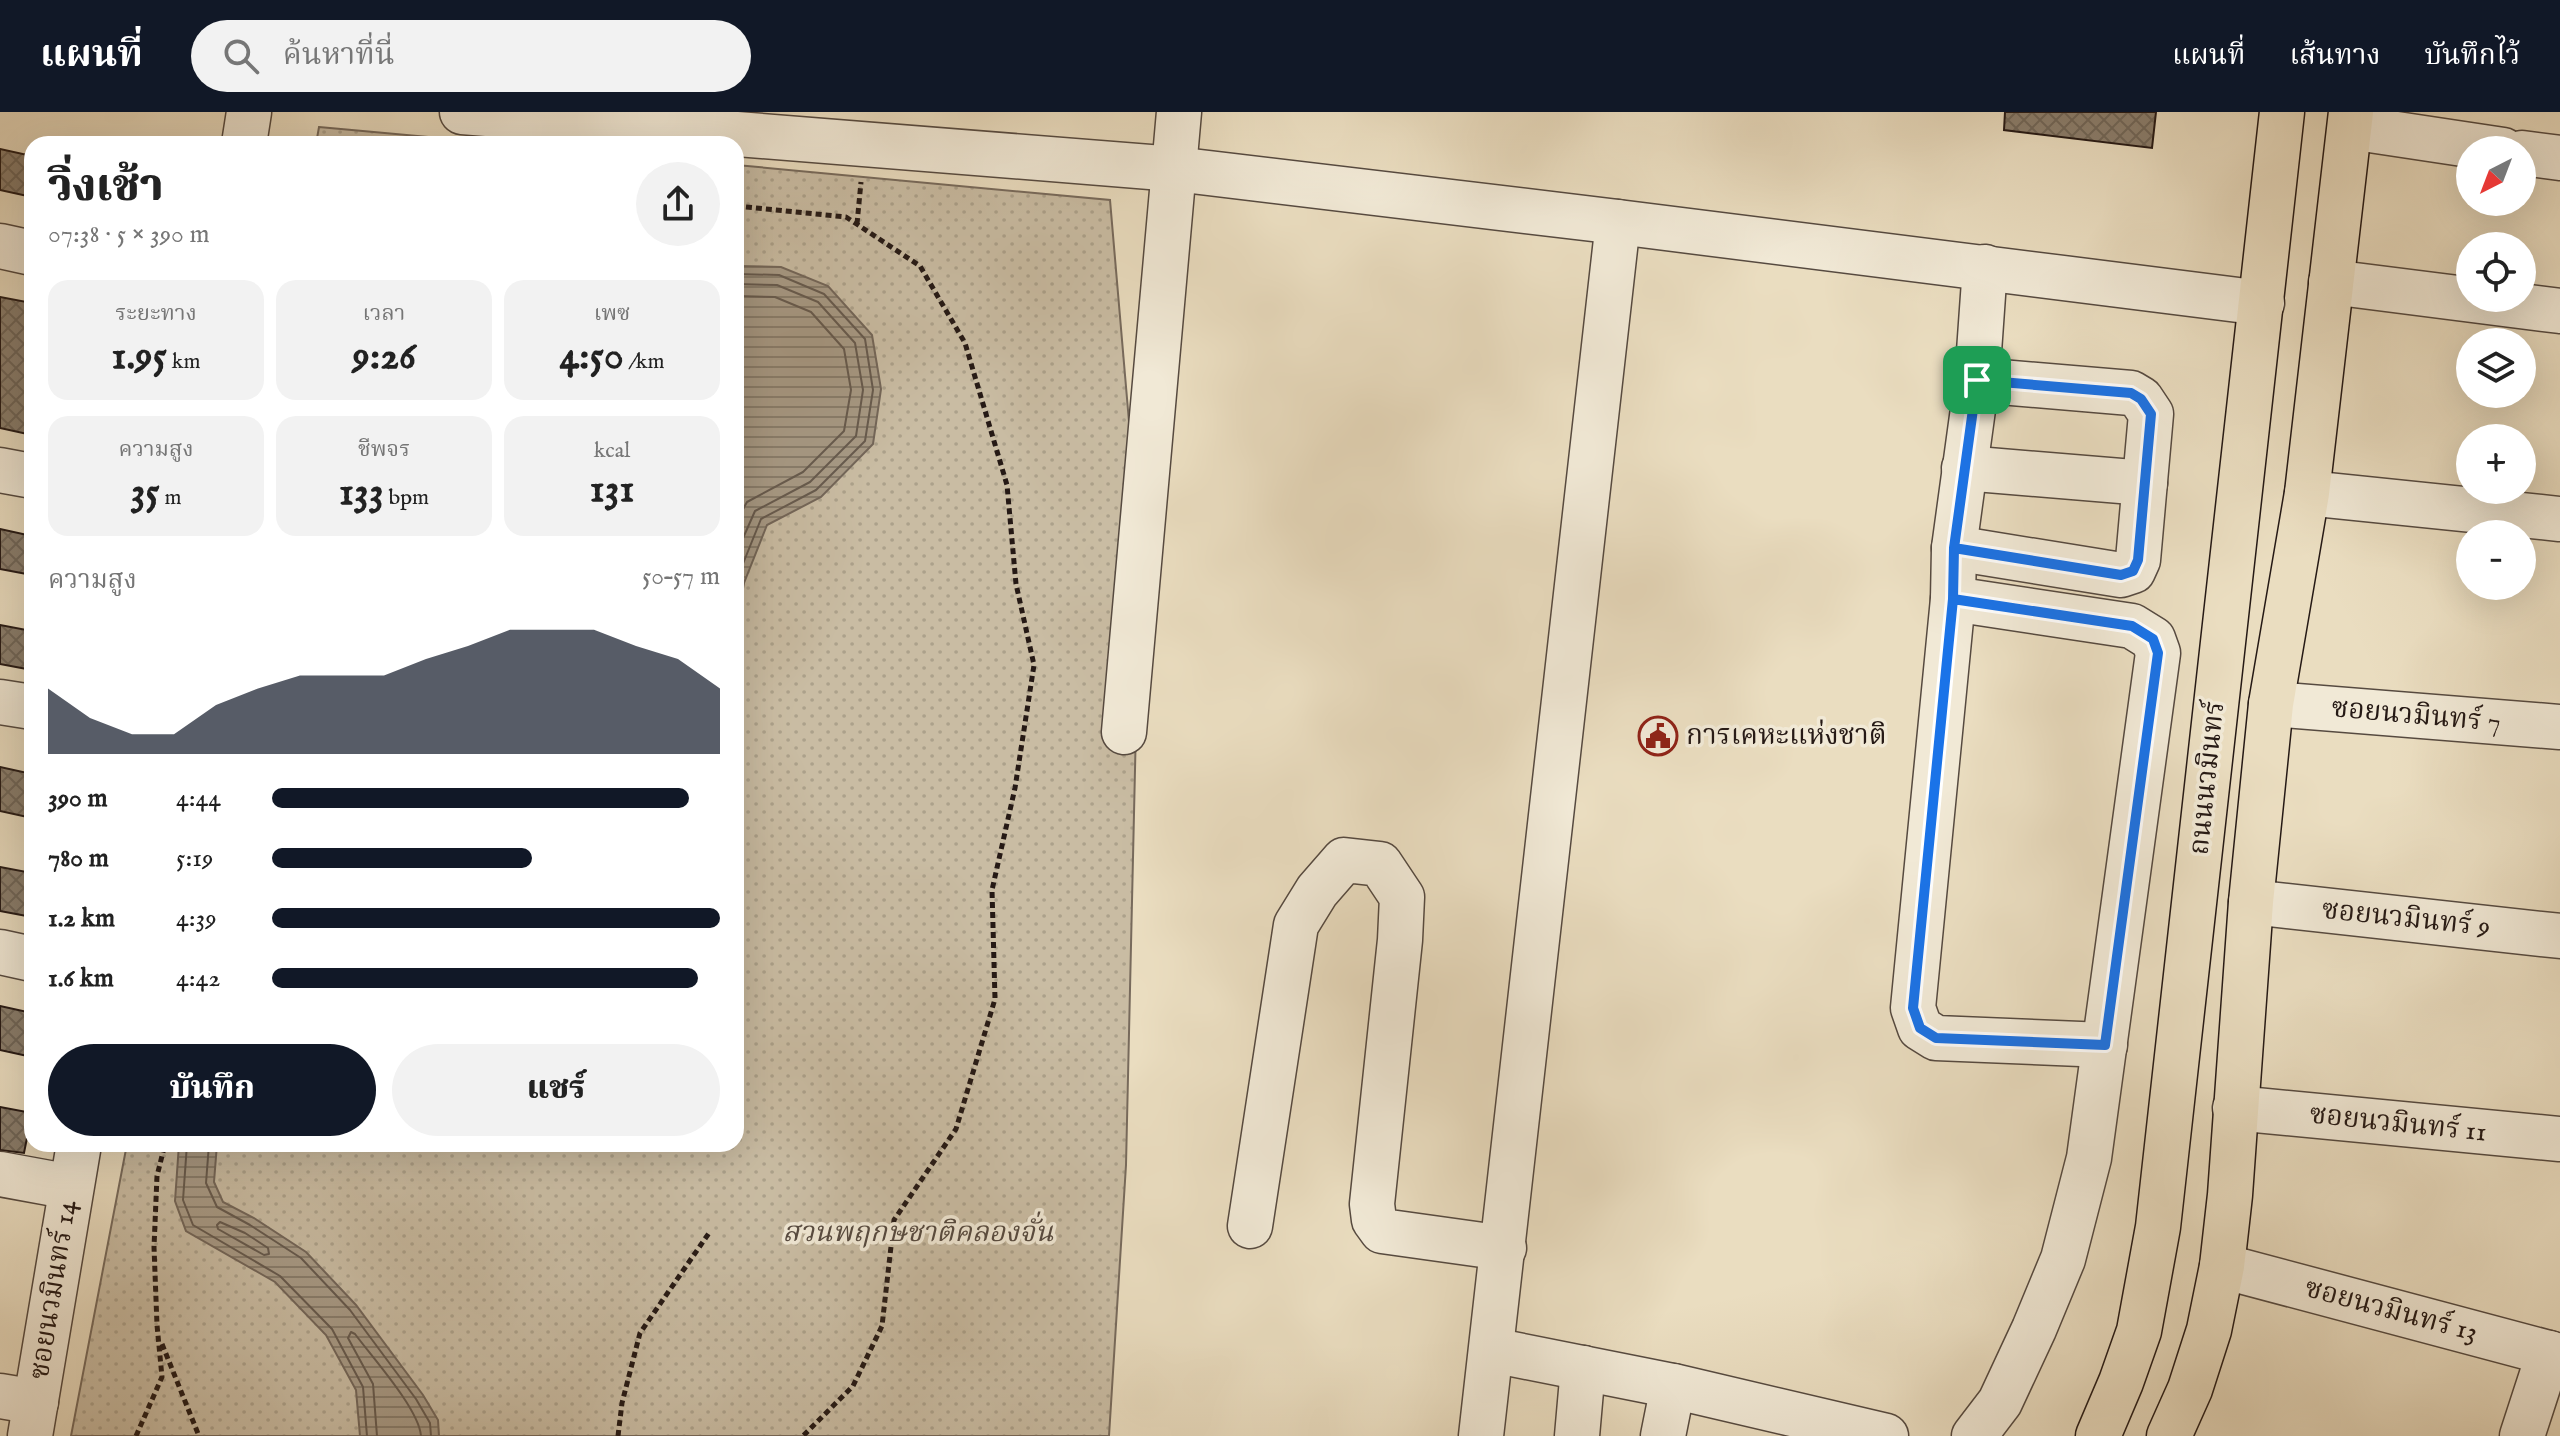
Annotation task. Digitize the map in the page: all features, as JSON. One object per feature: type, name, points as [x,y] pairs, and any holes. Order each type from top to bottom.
[{"type":"main road","name":"ถนนนวมินทร์","points":[[2098,1436],[2139,1331],[2158,1227],[2282,112]]},
{"type":"main road","name":"ถนนนวมินทร์","points":[[2169,1436],[2190,1389],[2209,1330],[2222,1266],[2251,902],[2271,704],[2307,493],[2350,120]]},
{"type":"street","points":[[245,136],[249,112]]},
{"type":"street","points":[[462,112],[1175,169],[2262,303]]},
{"type":"street","points":[[1124,732],[1179,112]]},
{"type":"street","points":[[2350,120],[2456,141]]},
{"type":"street","points":[[2536,155],[2560,158]]},
{"type":"street","points":[[1481,1436],[1618,222]]},
{"type":"street","points":[[0,246],[24,251]]},
{"type":"street","points":[[1985,267],[1977,380],[1954,548],[1953,599],[1913,1008],[1920,1028],[1936,1038],[2105,1045]]},
{"type":"street","points":[[2331,282],[2560,311]]},
{"type":"street","points":[[1954,548],[2121,575],[2133,571],[2138,560],[2151,414],[2141,399],[2134,393],[1977,380]]},
{"type":"street","points":[[1964,468],[2145,483]]},
{"type":"street","points":[[0,470],[24,474]]},
{"type":"street","points":[[2307,493],[2560,519]]},
{"type":"street","points":[[1953,599],[2132,626],[2153,639],[2158,653],[2089,1158],[2063,1259],[2000,1402],[1974,1436]]},
{"type":"street","points":[[0,702],[24,706]]},
{"type":"street","name":"ซอยนวมินทร์ 7","points":[[2271,704],[2560,727]]},
{"type":"street","points":[[1250,1226],[1296,925],[1317,891],[1344,860],[1380,864],[1402,897],[1372,1204],[1374,1220],[1382,1231],[1504,1248]]},
{"type":"street","name":"ซอยนวมินทร์ 9","points":[[2251,902],[2560,936]]},
{"type":"street","points":[[0,952],[24,957]]},
{"type":"street","name":"ซอยนวมินทร์ 11","points":[[2235,1108],[2560,1139]]},
{"type":"street","name":"ซอยนวมินทร์ 14","points":[[22,1411],[78,1152]]},
{"type":"street","points":[[0,1174],[71,1187]]},
{"type":"street","name":"ซอยนวมินทร์ 13","points":[[2222,1266],[2554,1355]]},
{"type":"street","points":[[1492,1350],[1673,1386],[1886,1436]]},
{"type":"street","points":[[2522,1436],[2554,1355]]},
{"type":"street","points":[[1577,1436],[1583,1368]]},
{"type":"street","points":[[1663,1436],[1673,1386]]},
{"type":"path","points":[[857,224],[861,182]]},
{"type":"path","points":[[744,207],[846,217],[920,266],[965,343],[1007,485],[1016,584],[1034,665],[1015,788],[992,890],[995,999],[956,1129],[894,1220],[882,1326],[853,1386],[803,1436]]},
{"type":"path","points":[[136,1436],[162,1377],[154,1247],[157,1176],[163,1152]]},
{"type":"path","points":[[618,1436],[622,1403],[640,1333],[709,1233]]},
{"type":"path","points":[[158,1334],[199,1436]]},
{"type":"green space","points":[[319,127],[417,136],[317,136]]},
{"type":"green space","name":"สวนพฤกษชาติคลองจั่น","points":[[744,166],[1110,200],[1140,550],[1126,1165],[1109,1436],[71,1436],[125,1152],[744,1152]]},
{"type":"water","points":[[744,266],[781,267],[828,286],[872,335],[881,389],[873,444],[821,497],[767,525],[744,583]]},
{"type":"water","points":[[178,1152],[216,1152],[214,1182],[223,1202],[306,1252],[356,1305],[423,1395],[438,1420],[439,1436],[360,1436],[356,1390],[326,1335],[275,1282],[186,1231],[175,1201]]},
{"type":"building","points":[[2005,112],[2156,112],[2152,148],[2004,130]]},
{"type":"building","points":[[0,149],[24,154],[24,195],[0,190]]},
{"type":"building","points":[[0,297],[24,302],[24,433],[0,428]]},
{"type":"building","points":[[0,529],[24,534],[24,574],[0,569]]},
{"type":"building","points":[[0,625],[24,630],[24,668],[0,664]]},
{"type":"building","points":[[0,767],[24,772],[24,816],[0,811]]},
{"type":"building","points":[[0,867],[24,872],[24,916],[0,911]]},
{"type":"building","points":[[0,1006],[24,1011],[24,1055],[0,1050]]},
{"type":"building","points":[[0,1107],[24,1112],[24,1153],[0,1150]]},
{"type":"place","name":"การเคหะแห่งชาติ","points":[[1658,736]]},
{"type":"route","points":[[1977,380],[1954,548],[1953,599],[2132,626],[2153,639],[2158,653],[2105,1045],[1936,1038],[1920,1028],[1913,1008],[1953,599],[1954,548],[2121,575],[2133,571],[2138,560],[2151,414],[2141,399],[2134,393],[1977,380]]}]
